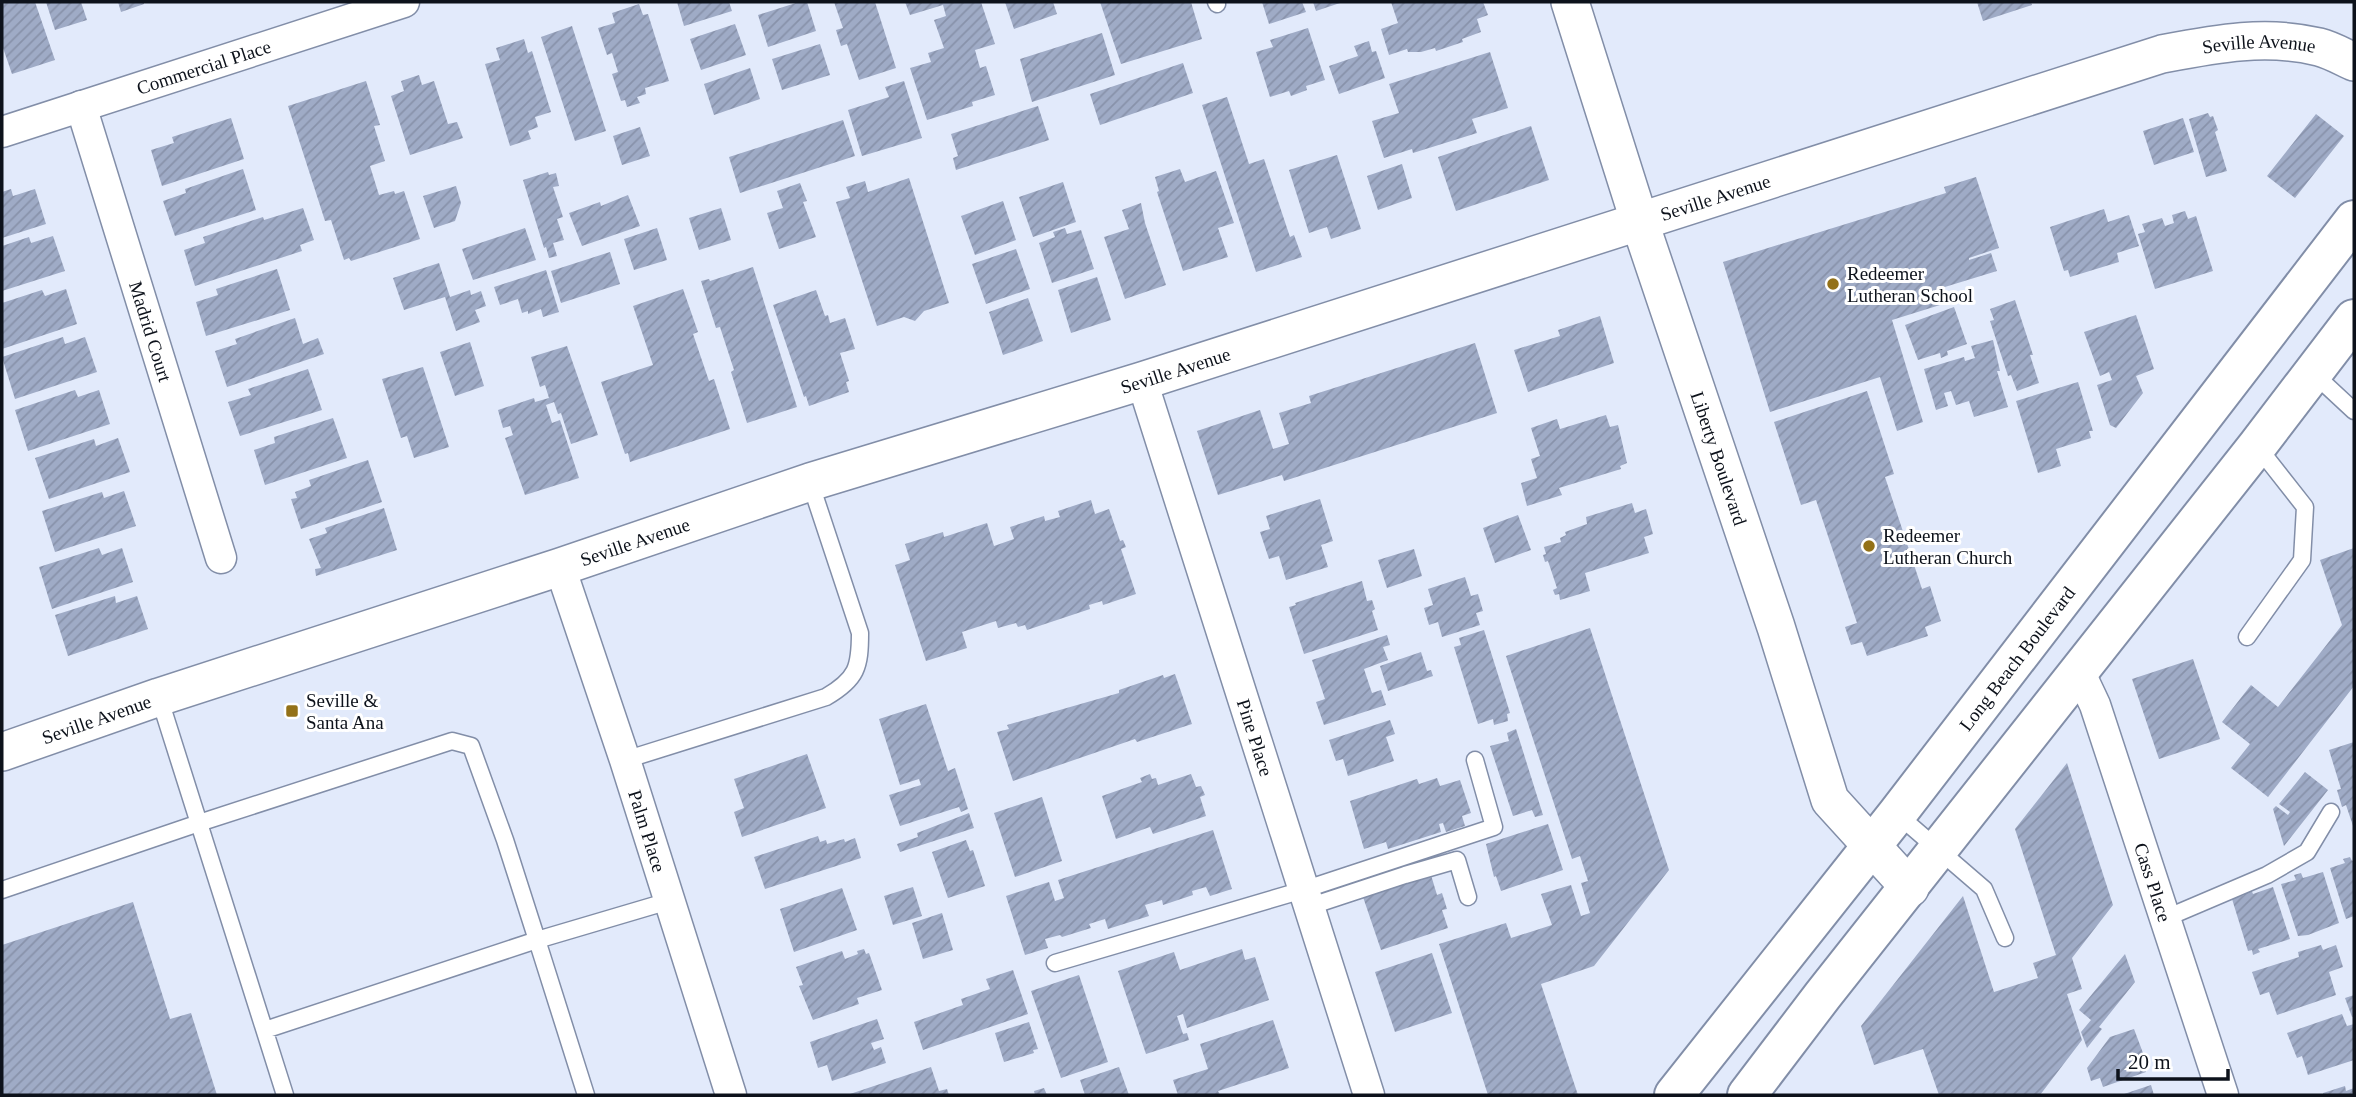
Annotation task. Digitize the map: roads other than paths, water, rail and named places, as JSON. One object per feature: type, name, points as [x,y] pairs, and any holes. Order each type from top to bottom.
[{"type":"main road","name":"Long Beach Boulevard","points":[[1674,1095],[1897,814],[2354,220]]},
{"type":"main road","points":[[1747,1095],[1823,995],[2258,446],[2354,319]]},
{"type":"street","name":"Commercial Place","points":[[2,132],[404,2]]},
{"type":"street","name":"Liberty Boulevard","points":[[1570,2],[1639,220],[1776,627],[1830,800],[1910,887]]},
{"type":"street","name":"Seville Avenue","points":[[4,742],[159,697],[560,567],[810,482],[1142,381],[2162,54],[2232,41],[2280,40],[2322,47],[2354,62]]},
{"type":"street","name":"Madrid Court","points":[[81,106],[221,558]]},
{"type":"street","name":"Pine Place","points":[[1142,381],[1369,1095]]},
{"type":"street","name":"Palm Place","points":[[560,567],[625,760],[731,1095]]},
{"type":"street","name":"Cass Place","points":[[2079,671],[2095,705],[2223,1095]]},
{"type":"lane","points":[[2312,372],[2354,411]]},
{"type":"lane","points":[[2247,637],[2302,560],[2305,507],[2258,446]]},
{"type":"lane","points":[[625,760],[827,697],[842,688],[853,676],[860,658],[860,634],[810,482]]},
{"type":"lane","points":[[159,697],[285,1095]]},
{"type":"lane","points":[[2,890],[452,741],[471,746],[505,840],[586,1095]]},
{"type":"lane","points":[[1305,899],[1494,827],[1475,760]]},
{"type":"lane","points":[[2166,918],[2267,875],[2307,852],[2331,812]]},
{"type":"lane","points":[[1897,814],[1984,889],[2005,938]]},
{"type":"lane","points":[[1055,963],[1457,860],[1468,897]]},
{"type":"lane","points":[[265,1030],[537,940],[669,901]]},
{"type":"place","name":"Redeemer Lutheran School","points":[[1833,284]]},
{"type":"place","name":"Redeemer Lutheran Church","points":[[1869,546]]},
{"type":"place","name":"Seville & Santa Ana","points":[[292,711]]}]
